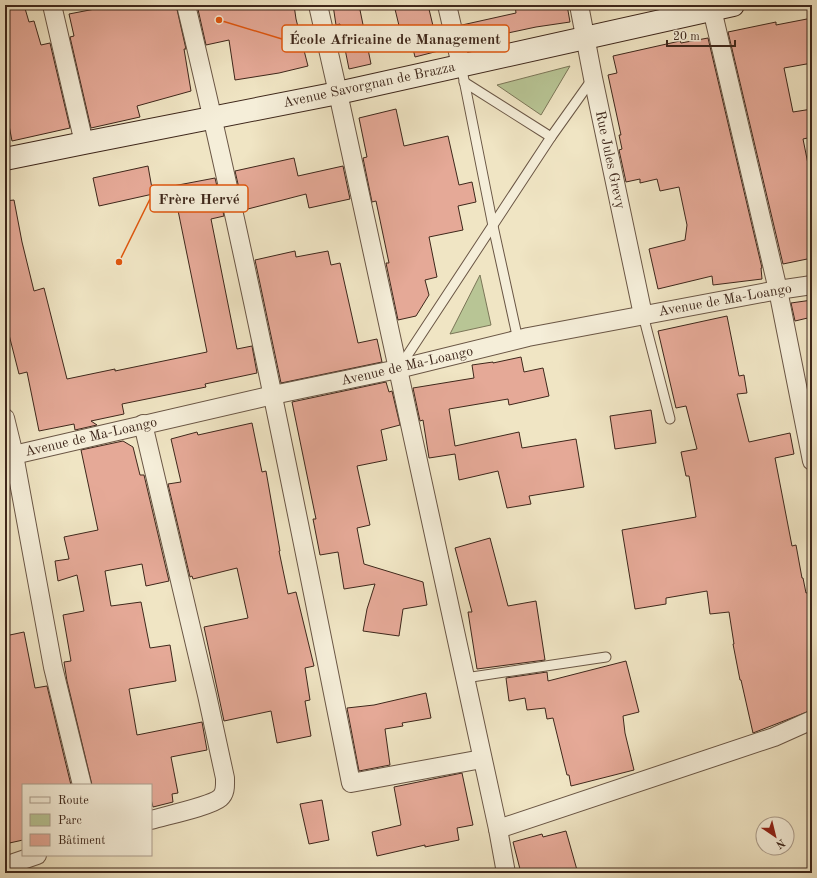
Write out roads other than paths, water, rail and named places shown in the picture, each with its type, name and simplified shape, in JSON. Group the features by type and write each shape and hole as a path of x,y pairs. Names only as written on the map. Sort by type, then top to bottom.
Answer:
{"main road":[{"name":"Avenue Savorgnan de Brazza","path":"5,160 338,93 462,73 585,38 719,6"}],"street":[{"path":"52,5 84,143"},
{"path":"186,5 213,117 352,783 482,759"},
{"path":"318,5 498,829 506,873"},
{"path":"447,5 462,73"},
{"name":"Rue Jules Grevy","path":"579,5 643,315"},
{"path":"719,6 812,461"},
{"name":"Avenue de Ma-Loango","path":"10,456 143,424 398,369 518,340 643,315 812,285"},
{"path":"5,418 10,456 53,667 82,784"},
{"path":"143,424 225,778 225,790 220,798 210,803 152,820"},
{"path":"498,829 774,737 812,720"},
{"path":"5,866 34,856"}],"lane":[{"path":"462,73 551,137"},
{"path":"462,73 518,340"},
{"path":"398,369 551,137 593,78"},
{"path":"643,315 670,419"},
{"path":"465,678 606,657"}],"place":[{"name":"École Africaine de Management","path":"219,20"},
{"name":"Frère Hervé","path":"119,262"}]}
